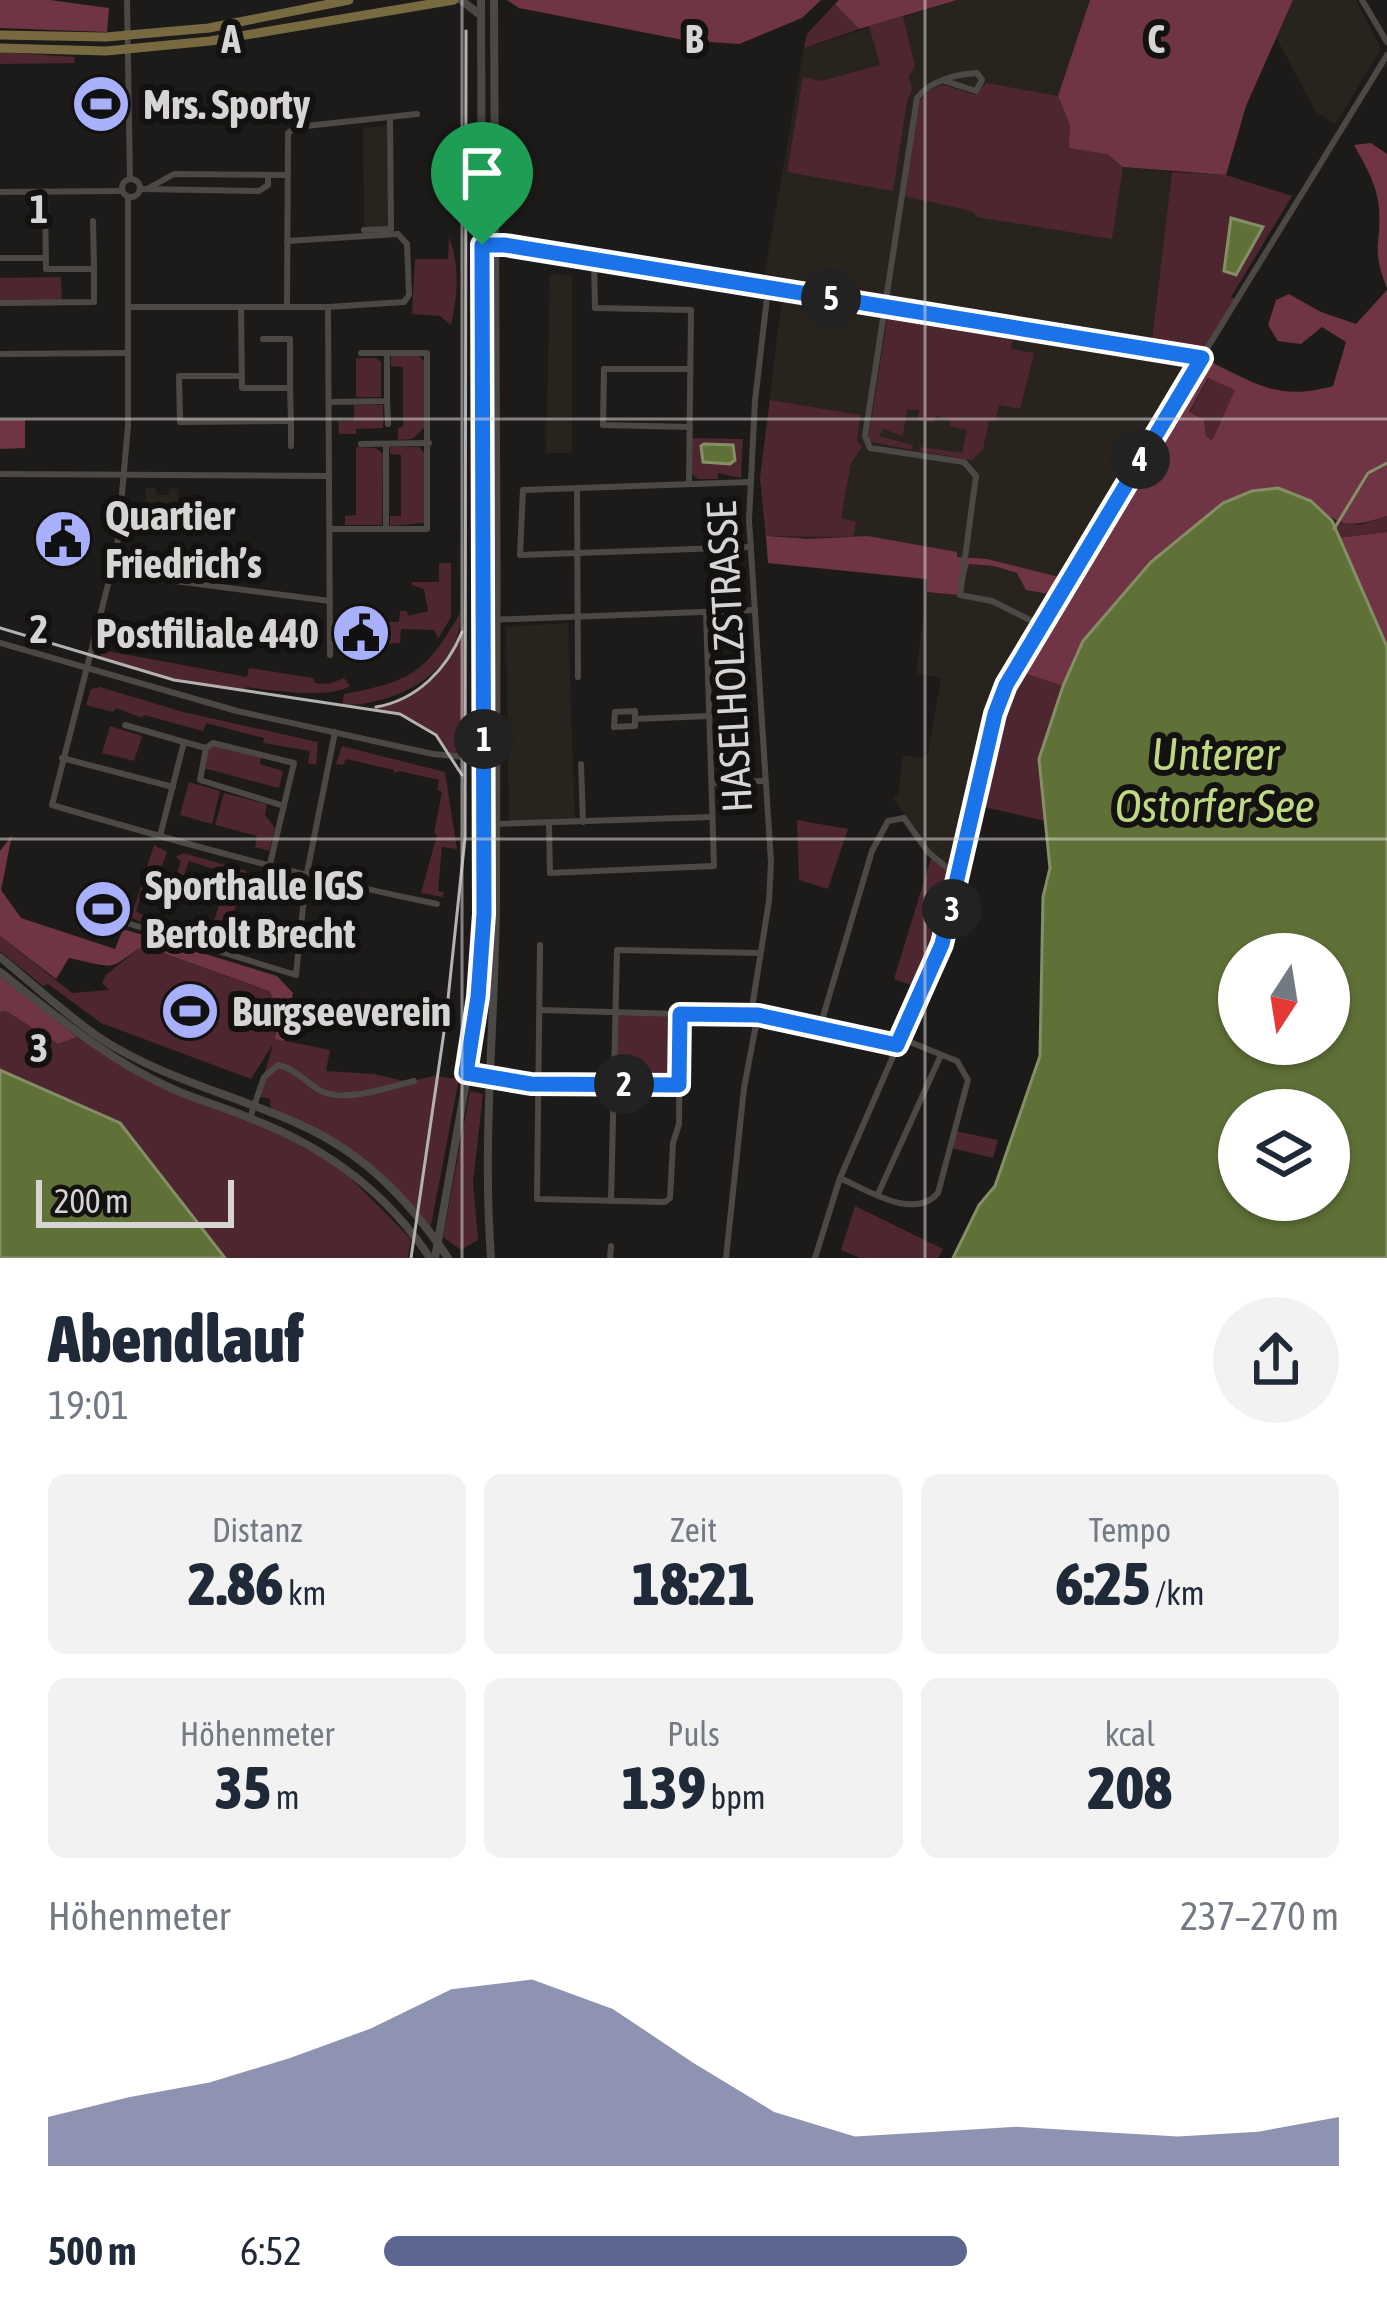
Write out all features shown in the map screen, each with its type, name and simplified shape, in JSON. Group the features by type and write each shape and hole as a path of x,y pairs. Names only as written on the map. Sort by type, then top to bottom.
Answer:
{"main road":[{"path":"0,34 128,36 209,28 349,0"},
{"path":"0,47 128,50 458,0"}],"street":[{"path":"127,0 130,178"},
{"path":"458,0 482,18"},
{"path":"433,1258 477,1014 484,914 481,0"},
{"path":"490,1258 486,1173 496,824 494,18 498,0"},
{"path":"1362,0 1387,42"},
{"path":"815,1258 840,1178 942,944 995,714 1040,625 1387,56"},
{"path":"945,81 971,92 980,88 982,80 972,73 945,81 924,89 917,98 865,436 870,448 964,462 971,468 976,476 961,595 992,601 1040,625"},
{"path":"286,307 288,133 298,127 416,114"},
{"path":"364,230 391,229 390,117"},
{"path":"0,192 136,196 174,173 287,175"},
{"path":"130,178 144,189 259,191 268,184 268,175"},
{"path":"130,178 123,183 128,307 125,475 113,573 52,805 268,868 437,904"},
{"path":"45,192 46,269 94,269"},
{"path":"0,303 94,302 93,221"},
{"path":"128,307 328,307 404,302 409,295 407,244 398,234 287,241"},
{"path":"482,245 1202,358"},
{"path":"0,258 46,257"},
{"path":"595,260 595,308 691,310 689,483"},
{"name":"HASELHOLZSTRASSE","path":"726,1258 771,862 750,482 768,288"},
{"path":"328,307 330,655"},
{"path":"241,308 242,388 290,388"},
{"path":"263,339 290,339 291,446"},
{"path":"0,354 128,353"},
{"path":"330,529 428,529 428,353 361,353"},
{"path":"387,353 388,424"},
{"path":"690,369 604,369 603,425 690,427"},
{"path":"242,376 179,376 180,422 290,421"},
{"path":"328,402 387,401"},
{"path":"361,444 429,443"},
{"path":"386,444 386,529"},
{"path":"0,474 328,476"},
{"path":"750,482 520,493 520,555 751,547"},
{"path":"578,488 578,676"},
{"path":"113,573 330,601"},
{"path":"485,620 755,610"},
{"path":"549,823 550,873 714,866 706,612"},
{"path":"0,643 237,711 434,754 496,760"},
{"path":"635,719 709,716"},
{"path":"125,725 206,748"},
{"path":"127,923 296,975 307,878 335,732"},
{"path":"160,836 184,742"},
{"path":"268,868 284,806 294,763 213,743 206,748 200,780 284,806"},
{"path":"62,758 172,787"},
{"path":"581,764 583,822"},
{"path":"712,783 766,781"},
{"path":"496,824 712,817"},
{"path":"820,1027 872,851 888,821 904,818 928,852 960,879"},
{"path":"540,945 537,1199 665,1202 670,1198 680,1014"},
{"path":"611,1201 617,950 760,952"},
{"path":"0,957 101,1038 176,1076 305,1127 376,1172 412,1209 448,1258"},
{"path":"0,972 96,1048 174,1090 299,1139 357,1178 433,1258"},
{"path":"540,1010 754,1014 899,1042 962,1065 968,1079 938,1193 931,1201 913,1206 840,1178"},
{"path":"878,1194 941,1054"},
{"path":"250,1118 264,1077 278,1065 291,1068 321,1092 338,1094 414,1081"},
{"path":"466,1073 536,1084 679,1085"},
{"path":"610,1246 610,1258"}],"shaded area":[{"path":"0,0 50,0 109,8 107,32 0,28"},
{"path":"507,0 821,0 802,18 739,44 683,40 519,8"},
{"path":"839,0 957,0 859,29 835,4"},
{"path":"957,0 1090,0 1058,96 1123,167 1172,172 1151,348 1099,340 1098,346 1185,359 1190,367 1035,622 1002,685 991,711 956,875 928,852 893,797 898,797 903,755 928,754 941,678 916,673 928,580 768,563 760,478 783,288 763,284 804,48"},
{"path":"1090,0 1293,0 1246,106 1226,175 1123,167 1107,154 1069,148 1070,125 1058,96"},
{"path":"1293,0 1356,0 1381,49 1335,124 1316,112 1276,37"},
{"path":"835,4 859,29 804,48 807,34"},
{"path":"903,16 915,66 909,76 912,90 893,191 787,172 803,77 821,81 880,65 869,26"},
{"path":"0,52 74,57 75,63 0,64"},
{"path":"986,83 1058,96 1070,125 1123,167 1112,239 977,217 972,211 903,196 918,104 929,90 943,85 975,95"},
{"path":"390,125 391,229 364,230 363,128"},
{"path":"1371,143 1387,154 1387,288 1378,256 1376,193 1354,145"},
{"path":"1172,172 1226,175 1292,196 1231,297 1237,299 1202,358 1151,348"},
{"path":"449,237 457,280 451,325 440,316 412,314 415,259 448,259"},
{"path":"550,274 572,275 572,453 546,453"},
{"path":"61,277 62,302 0,303 0,278"},
{"path":"1387,290 1387,516 1346,523 1311,501 1084,641 1063,686 1021,672 1209,361 1283,391 1333,386 1346,342 1322,327 1301,344 1278,341 1268,325 1276,300 1289,294 1356,324","holes":["1208,378 1235,390 1212,441 1206,436 1204,420 1189,412"]},
{"path":"888,313 1014,332 1011,349 1034,353 1020,409 999,405 995,421 989,421 983,449 972,460 919,451 920,447 962,453 967,430 936,416 934,423 918,420 919,410 907,409 903,436 883,429 879,436 913,445 912,450 868,441"},
{"path":"391,356 419,356 424,361 425,427 412,439 398,440 398,428 403,427 403,367 391,366"},
{"path":"356,358 381,362 381,397 356,397"},
{"path":"1209,378 1236,390 1212,442 1204,420 1189,413"},
{"path":"770,400 860,415 857,441 862,447 851,463 841,518 856,522 853,537 766,536 760,478"},
{"path":"354,404 383,405 383,428 339,434 338,421 354,421"},
{"path":"0,420 25,420 25,448 0,449"},
{"path":"692,438 743,439 741,478 718,473 718,479 698,479 692,474"},
{"path":"356,447 376,448 383,454 382,525 345,525 345,516 356,515"},
{"path":"390,447 419,447 424,453 424,523 390,526 390,516 401,516 401,455 390,454"},
{"path":"146,488 156,488 157,495 178,489 178,533 158,526 157,533 145,533"},
{"path":"1387,516 1387,532 1337,538 1332,521 1359,525"},
{"path":"1387,532 1387,647 1337,538"},
{"path":"766,536 868,536 1059,577 1050,594 1026,590 1017,573 969,564 960,595 927,592 927,579 768,563"},
{"path":"439,563 451,563 451,617 438,639 434,630 401,629 400,643 379,644 376,622 399,622 400,611 407,611 408,616 428,611 424,589 412,582 439,582"},
{"path":"460,613 450,653 421,682 382,699 342,705 344,694 385,685 414,671 437,649"},
{"path":"465,618 465,757 453,756 417,723 370,708 403,698 432,678 453,651"},
{"path":"568,623 575,823 509,824 506,627"},
{"path":"102,650 247,677 249,668 313,678 315,683 344,678 350,686 315,693 247,687 242,692 174,680 100,658"},
{"path":"1021,672 1063,686 1039,759 1045,821 980,806 1000,717"},
{"path":"100,687 183,712 318,742 316,765 308,763 310,751 263,743 264,738 206,723 203,731 86,705 91,689"},
{"path":"110,726 142,736 134,761 102,753"},
{"path":"214,746 261,758 260,764 283,771 279,788 203,768"},
{"path":"342,746 445,772 457,849 442,847 438,891 444,892 443,897 421,893 437,835 439,780 346,759 343,765 336,764"},
{"path":"189,782 220,791 212,824 180,815"},
{"path":"224,793 267,804 265,815 275,828 269,851 255,847 257,836 215,825"},
{"path":"797,820 848,829 828,889 799,880"},
{"path":"12,835 1,890 21,918 115,949 123,929 277,976 293,993 284,1041 275,1039 281,1011 269,991 143,946 112,965 69,958 56,979 0,936 0,851"},
{"path":"154,845 167,852 161,869 149,870 136,911 149,919 145,923 131,918"},
{"path":"183,853 247,871 224,943 212,939 212,927 229,874 189,861 183,877 171,878 181,861 176,857"},
{"path":"932,855 956,875 938,944 919,988 894,979"},
{"path":"0,936 72,993 109,990 102,983 106,975 142,946 269,991 281,1011 276,1039 330,1050 326,1071 408,1082 434,1076 459,1079 430,1230 357,1162 271,1112 270,1099 258,1096 273,1044 251,1079 101,1023 0,951"},
{"path":"0,977 77,1037 58,1044 6,1011 0,1012"},
{"path":"6,1011 58,1044 77,1037 174,1090 250,1118 330,1157 411,1239 408,1258 225,1258 120,1123 0,1070 0,1012"},
{"path":"615,1013 680,1014 679,1085 614,1084"},
{"path":"470,1091 483,1094 473,1182 478,1240 461,1250 443,1237"},
{"path":"956,1131 998,1140 993,1158 952,1148"},
{"path":"855,1206 943,1249 938,1258 860,1258 841,1250"}],"water":[{"path":"1231,218 1263,227 1236,275 1224,271"},
{"path":"704,444 733,445 735,460 730,464 703,462"},
{"name":"Unterer Ostorfer See","path":"1278,488 1311,501 1332,521 1387,647 1387,1258 953,1258 979,1205 995,1186 1040,1056 1043,897 1050,868 1039,759 1063,686 1083,641 1151,562 1223,503 1252,491"},
{"path":"0,1070 120,1123 225,1258 0,1258"}],"waterway":[{"path":"1334,529 1368,473 1387,463"}],"tram line":[{"path":"411,1258 446,1018 465,838 466,31"},
{"path":"0,628 174,680 400,714 436,735 462,775"},
{"path":"376,707 405,698 429,681 462,632"}],"place":[{"name":"Mrs. Sporty","path":"101,104"},
{"name":"Quartier Friedrich’s","path":"63,539"},
{"name":"Postfiliale 440","path":"361,633"},
{"name":"Sporthalle IGS Bertolt Brecht","path":"103,909"},
{"name":"Burgseeverein","path":"190,1011"}],"route":[{"path":"482,245 1202,358 1006,685 983,760 942,944 897,1045 758,1015 680,1014 679,1085 531,1084 466,1073 475,1031 484,914 482,245"}]}
